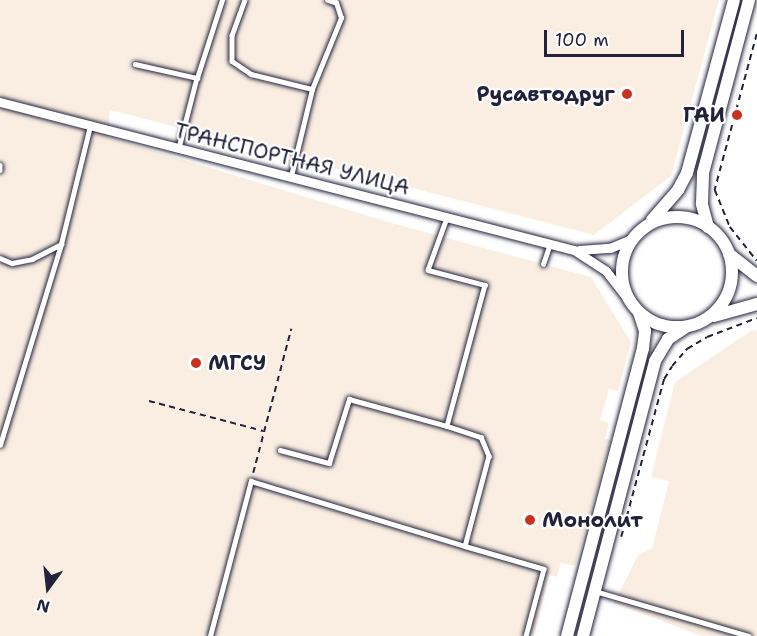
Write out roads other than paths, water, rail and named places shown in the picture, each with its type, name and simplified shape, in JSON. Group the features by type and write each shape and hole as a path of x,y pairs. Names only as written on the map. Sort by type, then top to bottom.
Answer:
{"main road":[{"path":"688,326 662,324 639,312 627,298 623,273 634,238 672,199 687,173 734,0"},
{"path":"708,227 702,204 703,173 749,0"},
{"path":"649,223 680,217 708,227 722,240 729,254 757,276"},
{"path":"710,317 723,302 729,285 729,254"},
{"path":"583,636 655,361 668,339 688,326 710,317 757,304"},
{"path":"567,636 643,348 645,331 639,312"}],"street":[{"name":"ТРАНСПОРТНАЯ УЛИЦА","path":"0,102 574,250 610,248 634,238"},
{"name":"ТРАНСПОРТНАЯ УЛИЦА","path":"574,250 606,270 627,298"}],"lane":[{"path":"179,148 197,78 222,0"},
{"path":"245,0 232,35 232,61 251,74 312,89"},
{"path":"291,176 312,89 341,18 336,3 327,0"},
{"path":"135,64 197,78"},
{"path":"0,445 61,244 90,126"},
{"path":"0,165 0,170"},
{"path":"447,218 428,270 485,285 447,426"},
{"path":"0,258 12,263 32,259 61,244"},
{"path":"543,264 550,244"},
{"path":"280,450 330,463 348,399 481,437 489,456 465,546"},
{"path":"210,636 251,481 544,569 526,636"},
{"path":"595,591 749,636"}],"place":[{"name":"Русавтодруг","path":"627,94"},
{"name":"ГАИ","path":"737,115"},
{"name":"МГСУ","path":"196,363"},
{"name":"Монолит","path":"530,520"}]}
